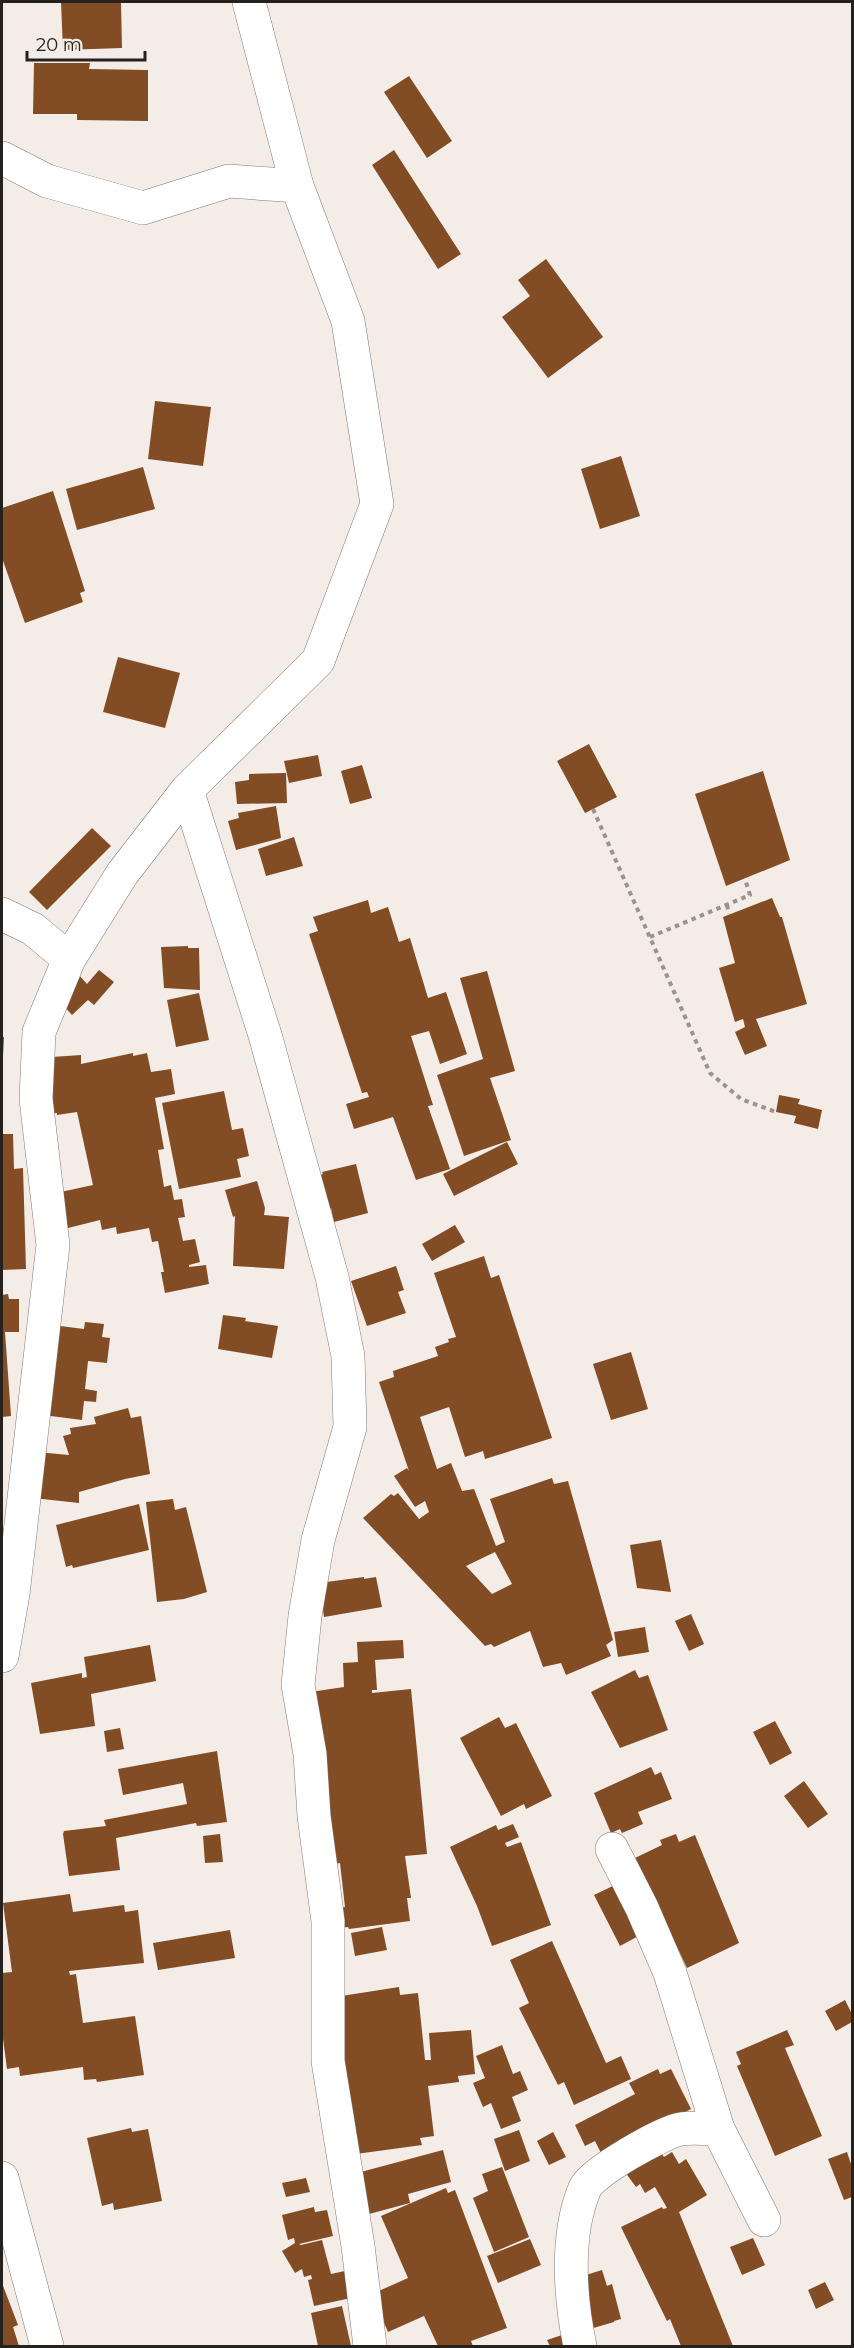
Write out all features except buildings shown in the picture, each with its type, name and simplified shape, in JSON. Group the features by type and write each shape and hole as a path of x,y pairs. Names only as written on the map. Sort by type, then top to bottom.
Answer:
{"street":[{"path":"2,1656 13,1594 53,1245 36,1099 39,1032 69,959 122,874 187,790 318,661 377,504 348,321 297,186 249,2"},
{"path":"2,158 47,182 143,208 228,181 297,186"},
{"path":"187,790 268,1046 332,1277 348,1356 350,1427 318,1540 305,1616 298,1685 310,1754 314,1816 328,1921 328,2061 358,2246 370,2346"},
{"path":"2,914 33,929 69,959"},
{"path":"612,1849 642,1908 670,1973 718,2129 764,2220"},
{"path":"580,2346 576,2326 571,2242 586,2186 621,2157 680,2129 718,2129"},
{"path":"2,2178 47,2346"}],"path":[{"path":"593,809 710,1073 741,1099 776,1112"},
{"path":"650,937 750,895 745,879"},
{"path":"727,905 729,914"}]}
